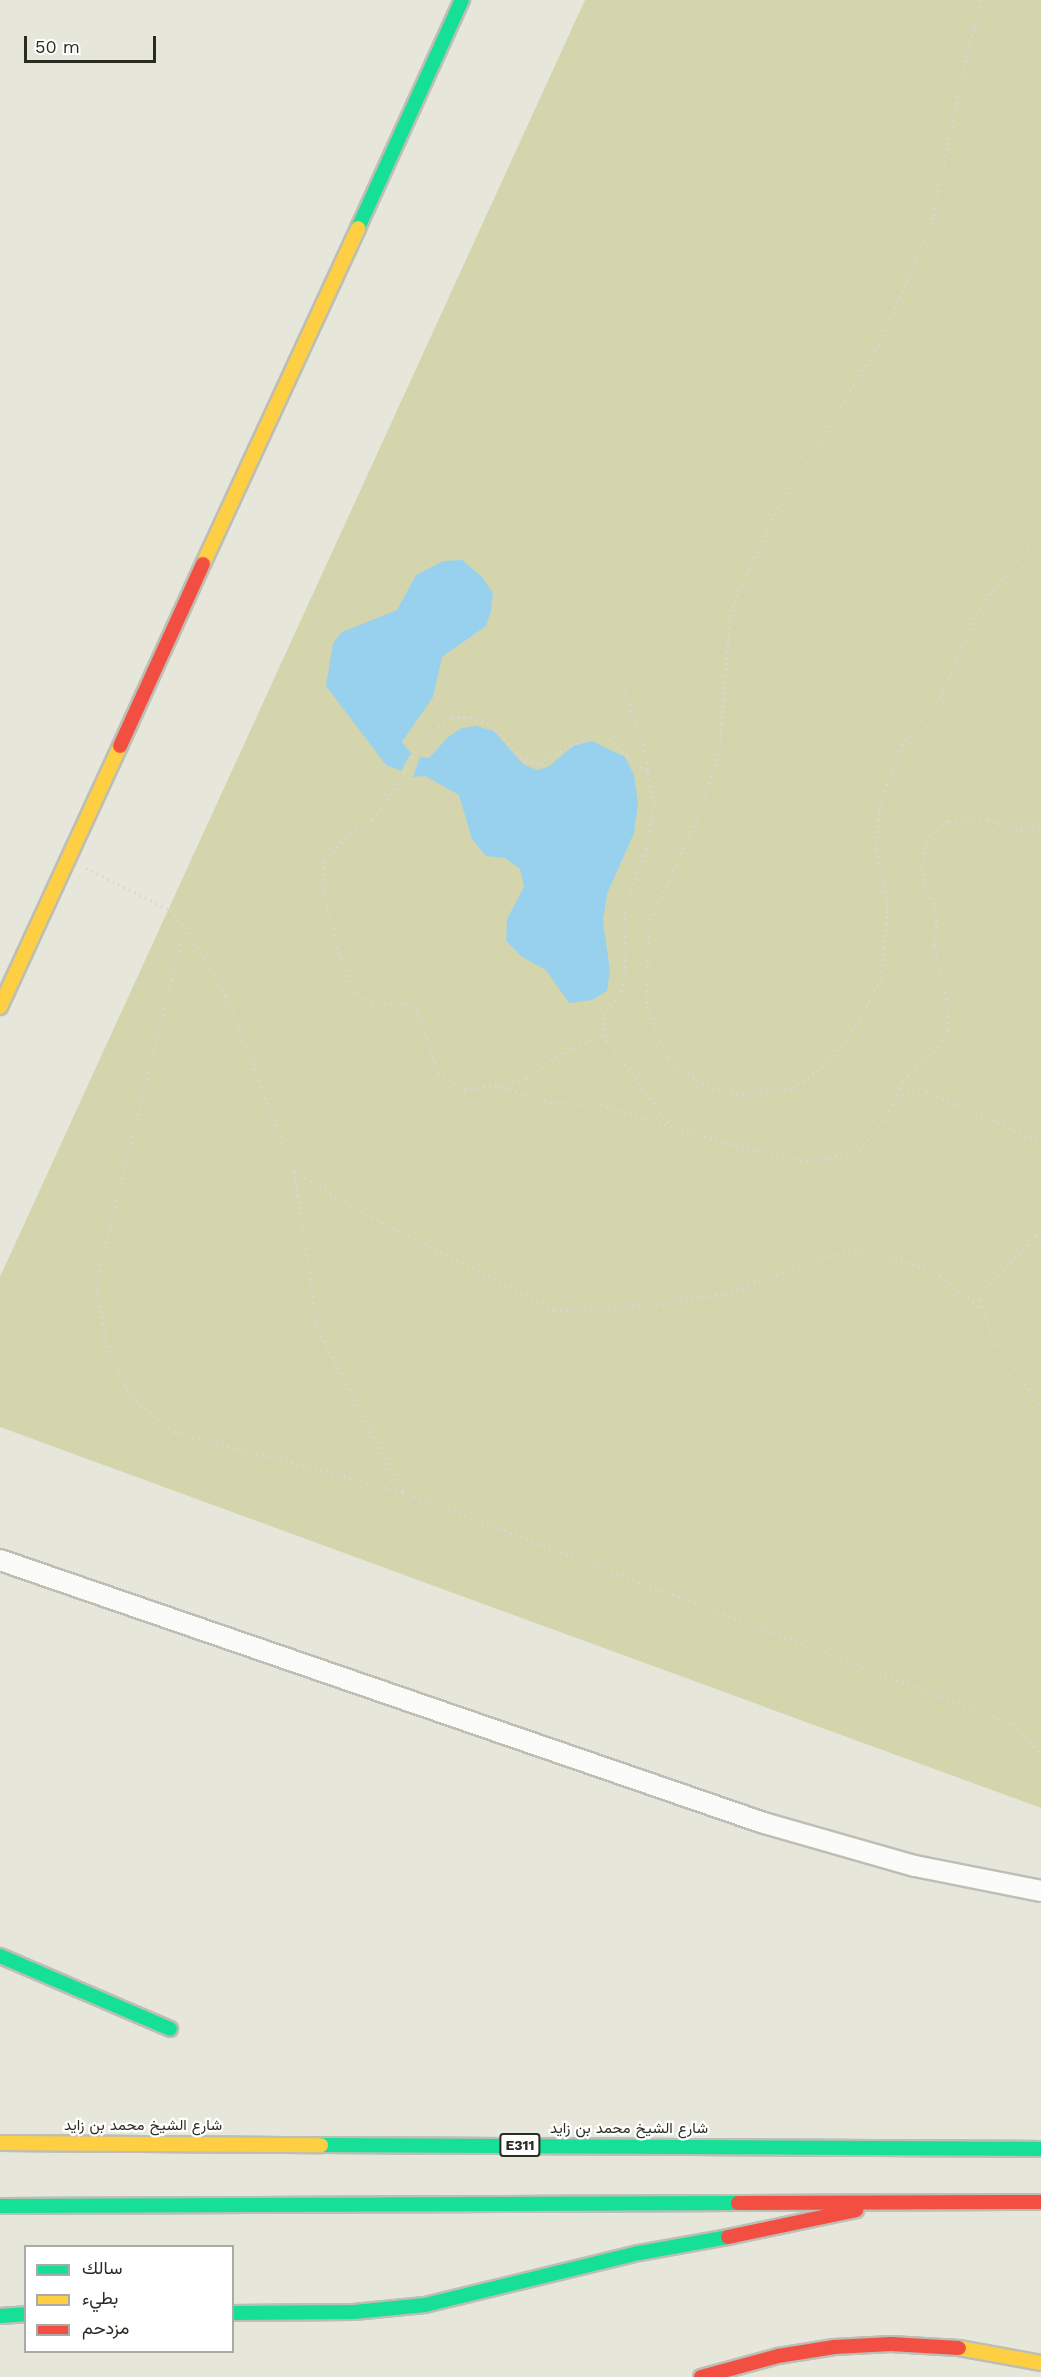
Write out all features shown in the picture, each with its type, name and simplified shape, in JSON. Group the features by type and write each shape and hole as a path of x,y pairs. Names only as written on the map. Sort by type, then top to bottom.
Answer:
{"main road":[{"path":"0,1007 66,858 462,0"},
{"path":"0,1956 170,2029"},
{"path":"0,2129 72,2142"},
{"name":"شارع الشيخ محمد بن زايد","path":"0,2143 1041,2149"},
{"path":"0,2206 1041,2202"},
{"path":"234,2313 354,2312 434,2304 630,2255 792,2226 881,2203"},
{"path":"0,2316 24,2314"},
{"path":"701,2377 778,2356 868,2345 948,2346 1041,2362"}],"street":[{"path":"0,1560 764,1823 915,1866 1041,1891"}],"path":[{"path":"982,0 965,59 933,216 910,274 879,344 775,513 731,609 719,753 696,820 649,924 647,1006 668,1059 707,1086 742,1095 793,1088 831,1061 861,1018 881,978 888,904 876,850 880,802 902,745 941,696 976,615 1041,530"},
{"path":"623,687 645,744 654,806 646,849 624,912 625,978 619,995 603,1017 603,1035 670,1126"},
{"path":"603,1035 562,1053 526,1079 465,1090 439,1074 418,1010 404,1003 373,1005 356,993 336,946 322,886 325,861 346,836 373,819 396,789 424,737 451,717 470,717 492,725 520,756 538,763 591,735 609,739 626,750 648,773"},
{"path":"496,1085 553,1103 600,1106 730,1144 812,1162 860,1150 900,1095 903,1081 939,1047 949,1029 947,999 934,945 937,915 925,886 922,866 928,836 949,821 987,820 1020,830 1041,825"},
{"path":"66,858 170,910 185,927 226,996 294,1171 318,1330 403,1492"},
{"path":"185,927 96,1283 106,1342 130,1396 174,1432 403,1492 1013,1724 1041,1754"},
{"path":"900,1095 926,1091 1041,1142"},
{"path":"294,1171 360,1211 554,1310 656,1304 725,1293 831,1255 855,1253 895,1258 935,1272 980,1308 994,1339 1041,1408"},
{"path":"980,1308 983,1292 1041,1231"}],"green space":[{"path":"585,0 1041,0 1041,1808 0,1427 0,1277"}],"water":[{"path":"462,560 482,577 493,593 491,611 486,626 442,657 433,697 402,742 411,753 401,771 386,765 326,686 333,643 342,632 397,610 416,575 443,561"},
{"path":"476,726 494,731 523,764 537,770 548,767 573,746 592,741 625,757 634,775 638,803 634,833 607,894 603,921 610,970 607,991 592,1000 569,1003 546,970 522,957 506,941 507,919 524,887 520,869 505,858 486,856 472,839 459,795 425,776 413,777 420,757 429,758 448,737 462,728"}],"traffic: fast":[{"path":"358,228 462,0"},
{"path":"0,1956 170,2029"},
{"path":"321,2145 1041,2149"},
{"path":"0,2206 738,2203"},
{"path":"234,2313 354,2312 425,2305 639,2253 728,2237"},
{"path":"0,2316 24,2314"}],"traffic: slow":[{"path":"203,564 358,228"},
{"path":"0,1007 120,746"},
{"path":"0,2143 321,2145"},
{"path":"959,2348 1041,2363"}],"traffic: jam":[{"path":"120,746 203,564"},
{"path":"738,2203 1041,2202"},
{"path":"728,2237 856,2210"},
{"path":"701,2377 778,2356 834,2347 891,2344 959,2348"}]}
